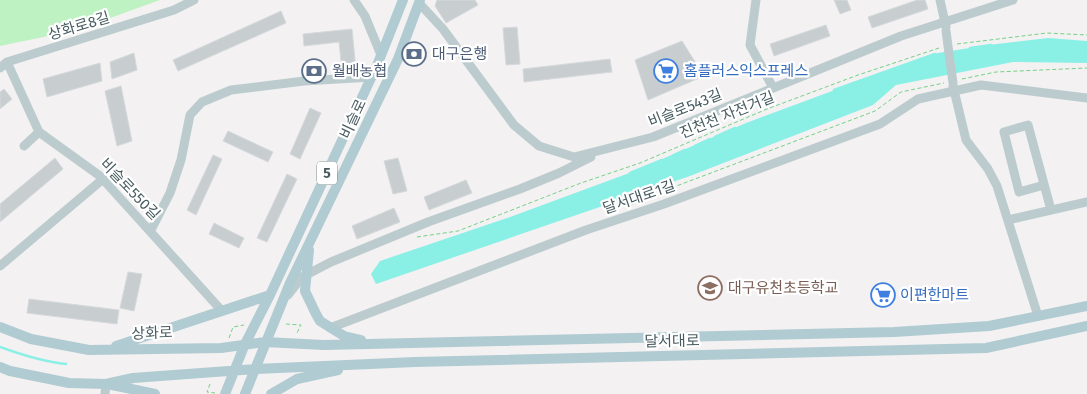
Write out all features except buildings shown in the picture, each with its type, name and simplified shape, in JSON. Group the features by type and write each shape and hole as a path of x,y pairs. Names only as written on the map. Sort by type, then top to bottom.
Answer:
{"main road":[{"name":"비슬로","path":"225,394 245,344 270,295 372,77 403,0"},
{"name":"비슬로","path":"245,394 290,283 398,59 420,1"},
{"path":"309,244 305,291 320,321 344,336 374,344"},
{"path":"104,350 270,295"},
{"name":"달서대로","path":"308,344 894,332 989,326 1087,306"},
{"name":"달서대로","path":"256,369 364,364 986,348 1087,326"},
{"name":"상화로","path":"0,327 31,339 70,347 104,350 221,348 265,342 308,344"},
{"path":"271,394 298,379 364,364"},
{"path":"0,367 10,371 69,383 155,394"},
{"path":"105,389 133,378 256,369"}],"street":[{"name":"상화로8길","path":"2,65 174,10 194,0"},
{"path":"354,0 365,16 381,55"},
{"path":"756,0 750,45 771,84"},
{"path":"940,0 946,27 953,84 966,140 988,169 997,186 1038,316"},
{"name":"비슬로543길","path":"420,1 514,125 539,146 574,157 653,136 901,36 946,27 1013,0"},
{"path":"2,65 39,132 24,146"},
{"name":"비슬로","path":"151,230 170,193 181,160 190,115 202,102 231,90 304,81 372,77"},
{"name":"달서대로1길","path":"330,328 586,230 664,204 880,124 918,99 953,84 981,85 1087,98"},
{"path":"1044,185 1019,192 1004,132 1028,125 1051,210"},
{"name":"비슬로550길","path":"39,132 92,169 103,179 151,230 222,311"},
{"path":"284,299 302,277 353,252 559,173 613,147"},
{"path":"0,266 103,179"},
{"path":"1008,220 1087,202"}],"path":[{"path":"954,45 1047,33 1087,35"},
{"name":"진천천 자전거길","path":"413,237 458,231 581,183 640,163 767,109 858,75 946,46"},
{"path":"626,208 642,199 875,110 901,92 953,84 996,72 1087,68"},
{"path":"228,339 233,326 250,324"},
{"path":"286,324 301,325 295,338"},
{"path":"204,394 207,392 210,384"},
{"path":"207,392 219,394"}],"green space":[{"path":"0,0 160,0 77,30 0,46"}],"water":[{"path":"1048,38 1087,41 1087,63 1013,62 896,85 873,105 690,176 376,284 371,274 380,261 507,218 632,172 746,123 932,54"}],"waterway":[{"path":"970,48 991,45"},
{"path":"834,90 935,54"},
{"path":"715,137 735,128"},
{"path":"695,146 710,139"},
{"path":"672,156 685,150"},
{"path":"630,173 662,160"},
{"path":"0,347 33,358 66,364"}],"place":[{"name":"대구은행","path":"414,54"},
{"name":"월배농협","path":"314,71"},
{"name":"홈플러스익스프레스","path":"666,71"},
{"name":"대구유천초등학교","path":"710,288"},
{"name":"이편한마트","path":"883,295"}]}
